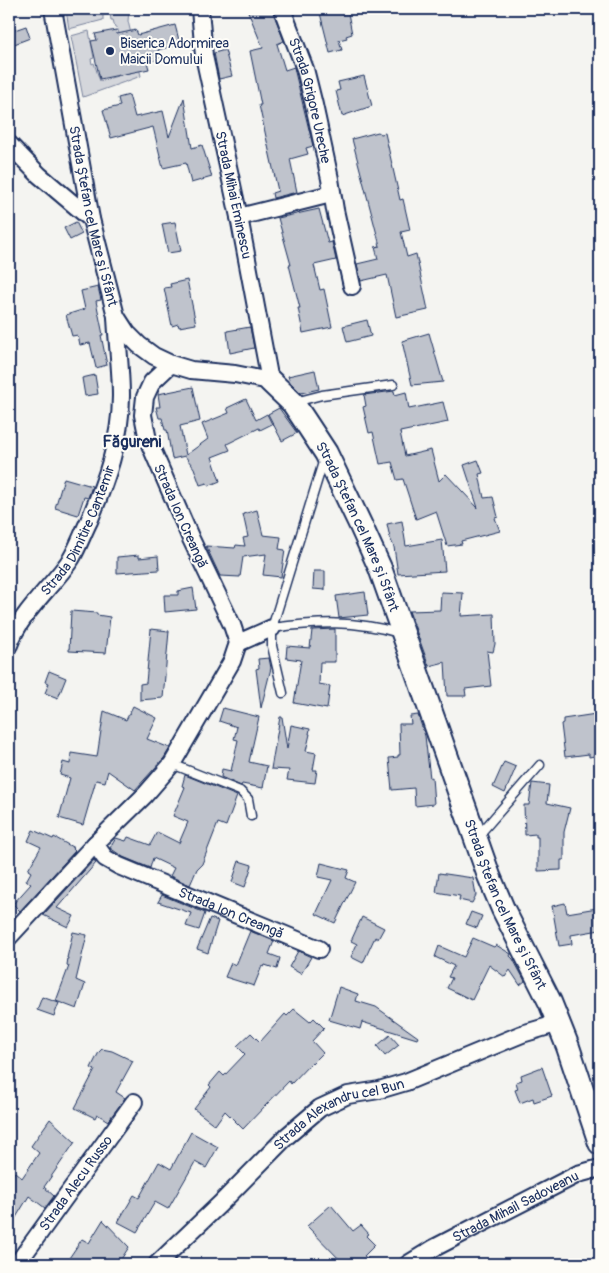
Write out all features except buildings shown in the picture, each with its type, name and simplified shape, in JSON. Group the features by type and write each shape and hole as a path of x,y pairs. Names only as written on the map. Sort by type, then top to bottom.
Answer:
{"street":[{"name":"Strada Ștefan cel Mare și Sfânt","path":"53,9 91,219 116,316 127,333 139,345 154,356 171,364 191,370 242,375 270,381 293,403 326,454 380,568 402,634 503,909 538,976 558,1023 600,1143"},
{"name":"Strada Mihai Eminescu","path":"200,9 204,56 240,217 270,381"},
{"name":"Strada Grigore Ureche","path":"282,9 305,69 352,286"},
{"path":"9,144 39,175 91,219"},
{"path":"240,217 331,194"},
{"name":"Strada Dimitire Cantemir","path":"9,645 14,625 55,582 72,556 102,491 112,459 118,429 121,396 116,316"},
{"name":"Strada Ion Creangă","path":"171,364 152,382 145,398 143,415 148,440 190,539 232,625 238,642"},
{"path":"9,937 95,844 145,795 172,764 232,661 238,642 272,628"},
{"name":"Strada Ion Creangă","path":"95,844 105,858 119,866 319,949"},
{"name":"Strada Alexandru cel Bun","path":"157,1264 287,1136 320,1108 348,1096 406,1082 522,1034 558,1023"},
{"name":"Strada Alecu Russo","path":"17,1264 134,1102"},
{"name":"Strada Mihail Sadoveanu","path":"408,1264 434,1248 578,1174 600,1168"}],"lane":[{"path":"293,403 322,395 393,385"},
{"path":"283,693 272,646 272,628 326,454"},
{"path":"272,628 340,623 376,626 402,634"},
{"path":"172,764 240,791 248,799 251,816"},
{"path":"476,838 540,765"}],"shaded area":[{"path":"98,9 99,11 110,9 112,15 129,10 128,21 141,76 83,97 71,36 89,31 94,58 91,59 92,64 94,63 100,81 131,72 117,27 115,27 113,20 111,20 110,13 103,15 103,20 69,29 66,10"}],"place":[{"name":"Biserica Adormirea Maicii Domului","path":"110,51"}],"district":[{"name":"Făgureni","path":"132,441"}]}
